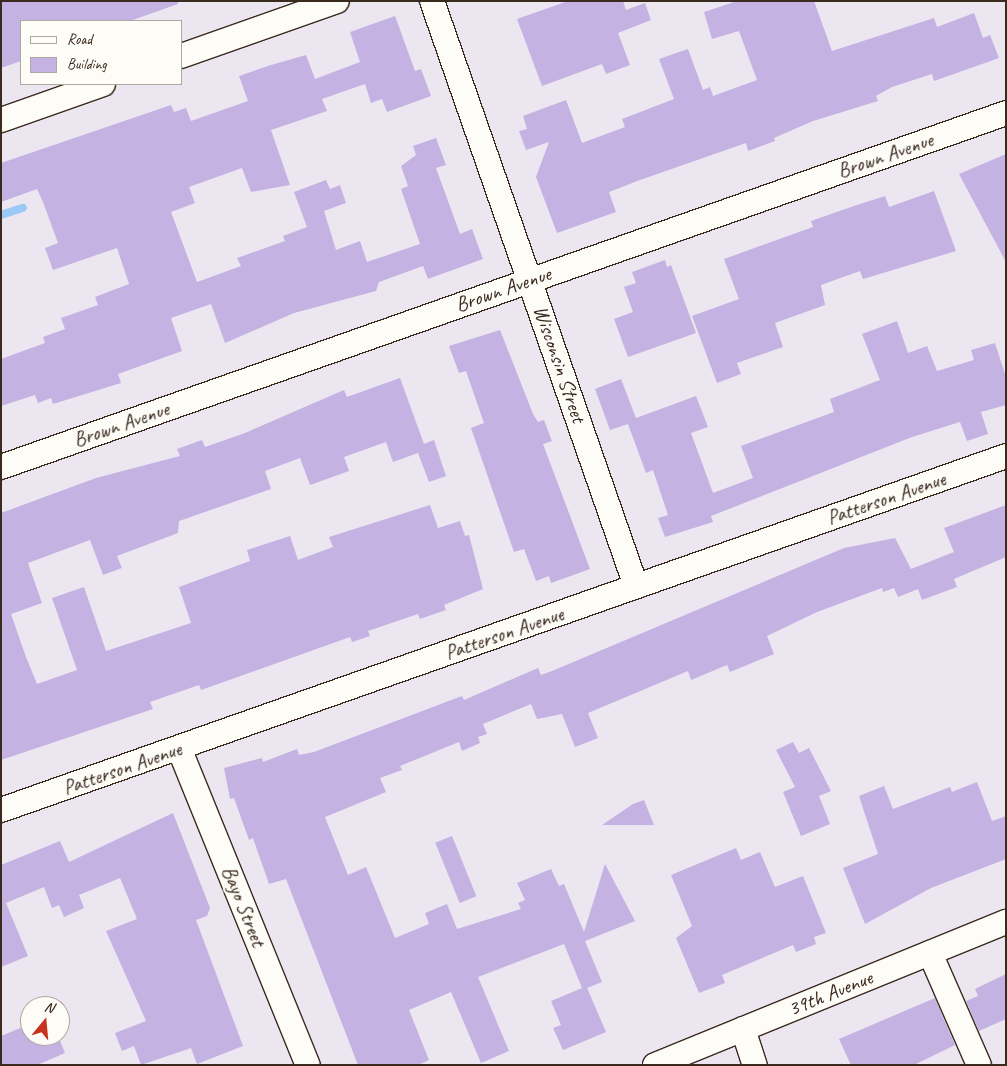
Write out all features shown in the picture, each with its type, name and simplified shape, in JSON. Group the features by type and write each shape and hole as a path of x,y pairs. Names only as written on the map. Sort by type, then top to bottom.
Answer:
{"street":[{"path":"182,56 337,1"},
{"name":"Wisconsin Street","path":"432,1 636,586"},
{"path":"1,120 100,85"},
{"name":"Brown Avenue","path":"1,466 1006,113"},
{"name":"Patterson Avenue","path":"1,810 1006,456"},
{"name":"Bayo Street","path":"179,748 308,1065"},
{"name":"39th Avenue","path":"655,1065 1006,922"},
{"path":"930,953 979,1065"},
{"path":"743,1029 755,1065"}],"building":[{"path":"1,1 178,1 178,4 133,20 20,20 20,61 1,68"},
{"path":"568,1 623,1 626,10 645,3 651,20 618,33 630,65 606,74 602,64 542,86 517,19"},
{"path":"737,1 814,1 832,51 934,18 937,27 974,13 983,38 990,35 999,58 934,81 932,74 892,87 876,96 878,101 813,121 774,138 775,141 748,151 746,143 609,192 616,212 557,233 536,177 549,142 526,150 519,131 527,129 523,116 566,100 582,143 625,127 622,119 674,99 659,59 688,49 703,90 710,87 713,96 757,80 739,31 712,39 704,12"},
{"path":"395,16 415,71 421,69 431,96 387,112 382,99 371,103 365,84 322,99 327,111 271,130 290,185 251,192 242,168 189,187 195,203 171,212 197,282 241,266 237,258 285,241 283,236 307,227 294,192 326,180 330,189 340,185 346,203 324,211 336,250 360,241 367,262 420,244 401,189 408,186 401,166 416,155 413,146 436,138 446,165 436,168 460,234 472,229 483,259 428,279 423,266 379,282 376,291 294,313 225,343 211,304 171,318 182,351 118,374 121,383 53,404 51,398 38,403 35,395 1,406 1,359 45,343 43,337 65,329 61,318 98,305 95,297 129,284 117,248 53,270 45,248 58,243 37,189 1,202 1,163 171,105 174,112 186,108 191,121 248,101 239,76 306,55 315,79 360,62 350,32"},
{"path":"1006,154 1006,262 959,174"},
{"path":"934,191 956,251 863,279 860,271 821,285 825,305 775,323 783,347 737,363 741,374 717,383 692,316 739,299 724,259 813,227 811,221 854,206 885,196 889,207"},
{"path":"665,260 667,267 671,265 696,333 628,357 614,319 633,312 624,287 636,283 632,272"},
{"path":"897,321 908,353 927,346 937,371 974,360 971,350 995,343 1006,377 1006,405 981,412 988,434 967,441 960,422 912,437 711,516 713,522 665,537 658,518 668,515 653,470 646,473 628,424 610,430 595,389 621,379 636,418 696,396 708,427 691,433 713,493 753,478 741,446 834,412 830,399 880,380 862,334"},
{"path":"500,330 533,414 538,422 544,420 552,441 543,444 590,569 551,583 549,576 536,581 524,549 514,552 471,428 484,423 466,371 459,373 449,346"},
{"path":"400,378 424,444 434,440 446,476 429,482 418,453 393,462 386,442 344,457 349,471 310,485 300,458 265,471 271,489 179,521 178,533 117,556 122,568 103,575 90,540 28,563 42,603 11,614 26,657 37,684 77,670 52,598 84,587 106,651 191,623 179,587 250,561 247,550 290,536 298,560 333,547 329,537 430,505 438,528 460,521 465,536 469,535 483,589 444,605 446,610 420,619 418,614 368,631 370,636 352,642 350,637 201,690 199,685 150,702 153,709 1,760 1,513 96,478 180,456 177,449 202,440 205,447 245,433 344,390 347,397"},
{"path":"1006,505 1006,557 954,579 957,587 922,600 918,589 898,597 894,588 883,592 882,588 817,612 767,636 774,654 730,672 727,665 691,680 688,671 588,713 598,738 575,747 562,714 537,719 531,704 483,724 487,734 478,737 480,743 462,751 459,742 400,766 402,770 380,778 386,792 325,817 348,875 366,867 395,938 429,924 425,913 447,904 457,929 521,909 518,903 525,900 517,883 551,869 559,886 564,884 584,932 605,864 635,921 585,941 602,982 587,988 606,1032 563,1050 553,1028 561,1025 551,1001 582,988 564,944 478,977 509,1051 481,1063 451,992 409,1010 429,1060 418,1065 358,1065 286,879 269,884 253,838 249,840 234,798 230,799 224,768 262,758 263,762 297,749 299,755 314,752 462,696 464,700 538,668 541,675 844,548 895,538 911,569 954,552 944,528"},
{"path":"793,742 799,753 809,748 831,791 819,796 830,824 801,836 783,792 795,787 776,750"},
{"path":"977,782 992,821 1006,816 1006,859 931,888 865,924 843,868 878,854 859,796 884,786 893,809 950,787 952,792"},
{"path":"644,800 654,825 602,825 633,804"},
{"path":"173,813 210,908 207,916 196,920 243,1046 197,1064 191,1048 141,1065 134,1046 122,1051 115,1033 146,1021 106,931 137,919 120,878 79,895 84,908 64,917 59,905 52,908 44,887 6,903 28,956 1,967 1,865 60,841 69,862"},
{"path":"452,836 476,896 460,903 435,843"},
{"path":"736,848 741,860 760,852 775,887 803,876 826,933 814,937 816,944 796,952 793,945 722,975 725,983 699,993 676,938 692,926 671,875"},
{"path":"1006,974 1006,1019 979,1031 966,1001 978,996 975,989"},
{"path":"935,998 955,1045 914,1065 851,1065 839,1039"},
{"path":"20,1028 20,1046 62,1046 65,1053 37,1065 1,1065 1,1036"}],"waterway":[{"path":"1,215 23,208"}]}
